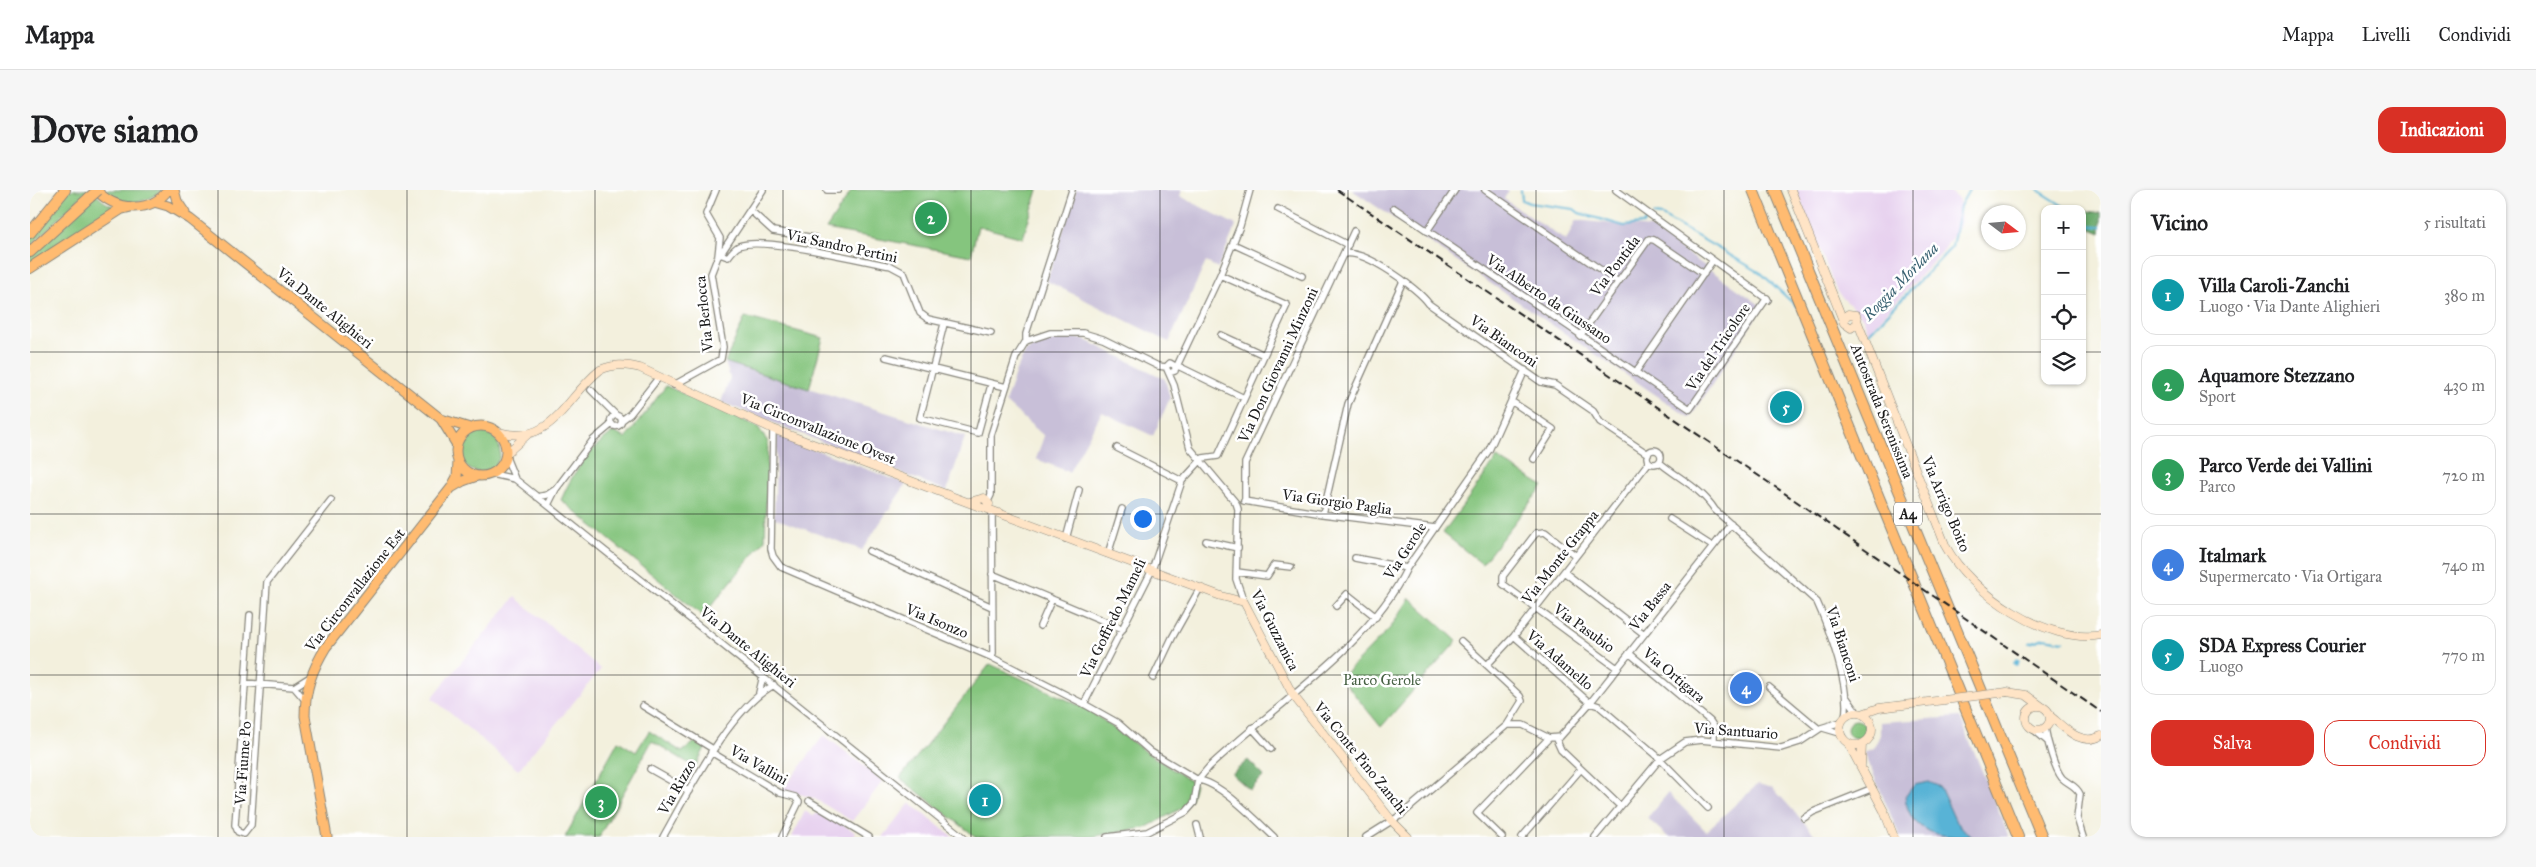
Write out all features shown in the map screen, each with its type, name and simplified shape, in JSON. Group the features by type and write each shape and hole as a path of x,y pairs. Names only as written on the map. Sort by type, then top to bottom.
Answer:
{"highway":[{"path":"30,233 65,190"},
{"name":"A4","path":"1752,190 2018,837"},
{"name":"Autostrada Serenissima","path":"1775,190 2042,837"},
{"path":"30,252 95,192"},
{"path":"30,268 121,209 129,207"}],"main road":[{"path":"95,192 116,204 129,207 142,206 154,202 168,190"},
{"name":"Via Dante Alighieri","path":"174,190 176,201 190,219"},
{"name":"Via Dante Alighieri","path":"154,202 168,206 190,219 441,420 457,445"},
{"name":"Via Dante Alighieri","path":"441,420 470,428"},
{"path":"457,445 459,438 470,428 485,426 498,432 503,438 506,455 503,464 492,474"},
{"name":"Via Circonvallazione Est","path":"327,837 307,731 305,700 310,677 326,647 451,488 457,477 457,445"},
{"path":"458,462 469,473 477,476"},
{"name":"Via Circonvallazione Est","path":"451,488 463,480 492,474"}],"street":[{"name":"Via Berlocca","path":"674,385 721,359 723,347 711,274 719,255 720,238 706,214 716,190"},
{"path":"719,255 763,190"},
{"path":"827,190 838,190"},
{"path":"991,658 993,653 992,574 987,505 991,495 990,442 1016,357 1026,341 1026,334 1072,190"},
{"path":"1236,503 1190,448 1174,385 1172,368 1181,357 1220,275 1233,244 1250,190"},
{"path":"1427,231 1455,190"},
{"path":"1485,190 1617,282"},
{"path":"1616,190 1713,260 1635,373"},
{"name":"Via Arrigo Boito","path":"1791,190 1830,286 1847,316 1845,325 1855,325"},
{"name":"Via Alberto da Giussano","path":"1394,208 1690,410"},
{"path":"1278,209 1348,245"},
{"path":"750,210 773,231 815,238"},
{"name":"Via Don Giovanni Minzoni","path":"1246,500 1246,463 1354,231"},
{"name":"Via Pontida","path":"1580,336 1648,239 1654,240 1704,274"},
{"name":"Via Sandro Pertini","path":"719,255 728,257 738,246 762,244 796,248 891,266 904,273 920,312 928,319 991,333"},
{"path":"1233,244 1302,276"},
{"name":"Via Bianconi","path":"1344,254 1349,253 1375,262 1422,294 1429,304 1541,382 1555,385 1593,411 1600,422 1648,454 1653,450 1657,452 1660,455 1659,462 1671,472 1679,475 1708,500 1715,510 1817,602 1825,619 1846,696 1843,719"},
{"name":"Via del Tricolore","path":"1690,410 1768,299 1713,260"},
{"name":"Via Goffredo Mameli","path":"1084,704 1152,570 1182,481 1203,458 1218,456 1287,305 1220,275"},
{"path":"1323,514 1348,404 1403,280"},
{"name":"Via Arrigo Boito","path":"1847,316 1856,316 1855,325 1871,354 1946,548 1961,571 1982,591 2048,631 2083,638 2101,635"},
{"path":"944,324 920,418 978,434 992,385"},
{"path":"1026,341 1050,333 1083,333 1095,336 1158,366 1172,368 1244,398"},
{"path":"1221,335 1264,355"},
{"path":"886,358 1006,387"},
{"name":"Via Circonvallazione Ovest","path":"498,432 512,436 527,435 545,428 552,423 585,383 600,370 612,365 627,365 659,377 773,429 969,502 987,505 1066,539 1244,602"},
{"name":"Via Gerole","path":"1198,780 1209,767 1252,728 1293,695 1376,616 1489,450 1525,370"},
{"path":"548,505 556,490 593,440 612,424 620,425 622,420 630,414 659,377"},
{"path":"591,390 622,420"},
{"path":"1511,401 1553,429 1534,459"},
{"path":"612,424 611,419 616,415"},
{"name":"Via Isonzo","path":"773,429 771,549 773,556 781,567 991,658 1084,704 1118,723 1150,752 1198,780 1206,781 1241,806 1274,837"},
{"name":"Via Circonvallazione Ovest","path":"506,455 527,435"},
{"path":"1117,448 1182,481"},
{"path":"1648,454 1649,462 1653,464 1659,462"},
{"name":"Via Dante Alighieri","path":"506,455 515,479"},
{"name":"Via Monte Grappa","path":"1487,665 1514,636 1649,462"},
{"name":"Via Dante Alighieri","path":"492,474 515,479 964,837"},
{"path":"537,497 556,490"},
{"path":"1066,539 1079,490"},
{"name":"Via Fiume Po","path":"250,616 235,825 238,832 244,834 251,825 268,582 331,500"},
{"name":"Via Giorgio Paglia","path":"1236,503 1246,500 1323,514 1435,528"},
{"name":"Via Guzzanica","path":"1236,503 1240,517 1237,585 1293,695"},
{"path":"1108,554 1122,509"},
{"path":"1670,519 1712,546"},
{"name":"Via Bassa","path":"1502,837 1477,813 1552,738 1563,734 1590,704 1731,524"},
{"name":"Via Pasubio","path":"1576,556 1545,532 1536,533 1503,576 1503,584 1617,668"},
{"path":"1206,541 1238,548"},
{"path":"869,551 992,607"},
{"path":"1354,558 1407,568"},
{"path":"1237,572 1266,576 1274,564 1291,567"},
{"path":"1564,572 1646,631"},
{"path":"992,574 1123,629"},
{"path":"1153,678 1172,638 1200,588"},
{"path":"1336,606 1347,594 1376,616"},
{"path":"1040,626 1052,599"},
{"name":"Via Adamello","path":"1514,636 1590,704 1599,706 1660,759 1708,808"},
{"path":"1366,837 1392,821 1507,725 1522,700 1461,641"},
{"name":"Via Ortigara","path":"1629,653 1710,721 1714,727 1714,741"},
{"name":"Via Rizzo","path":"663,837 712,750 758,693 763,676"},
{"path":"245,683 294,686 310,677"},
{"name":"Via Rizzo","path":"758,693 774,685"},
{"path":"294,686 305,700"},
{"path":"1770,687 1820,729 1840,733 1848,743 1873,788 1892,828 1894,837"},
{"name":"Via Santuario","path":"1595,837 1660,759 1686,742 1714,741 1781,748 1800,742 1820,729 1843,719 1879,708 2007,692 2022,694 2042,707 2064,728 2081,738 2091,739 2101,736"},
{"path":"2022,694 2027,713 2026,723 2047,741"},
{"name":"Via Conte Pino Zanchi","path":"1293,695 1392,821 1408,837"},
{"name":"Via Bianconi","path":"1846,696 1860,713"},
{"name":"Via Rizzo","path":"643,706 712,750"},
{"name":"Via Santuario","path":"1871,722 1880,712 1892,707"},
{"path":"2027,713 2032,707 2042,707"},
{"path":"1860,713 1871,722 1871,735 1862,744 1860,765"},
{"path":"2049,715 2046,726 2047,741 2062,777 2075,786 2080,794 2076,818 2083,837"},
{"path":"1840,733 1843,719"},
{"path":"1507,725 1523,726 1552,738 1561,750 1620,806"},
{"name":"Via Santuario","path":"2034,730 2046,726 2064,728"},
{"path":"1252,728 1271,749"},
{"path":"1848,743 1862,744"},
{"name":"Via Vallini","path":"712,750 780,793 795,797 799,802 782,837"},
{"path":"650,769 689,790"},
{"path":"1522,837 1581,769"},
{"path":"1140,837 1186,812 1194,803 1198,780"},
{"path":"1804,818 1813,812 1873,788"},
{"path":"809,801 869,837"},
{"path":"1197,825 1200,837"},
{"path":"1107,837 1147,832"}],"shaded area":[{"path":"1076,190 1182,190 1180,196 1236,225 1218,268 1206,262 1169,342 1047,281"},
{"path":"1352,190 1509,190 1504,199 1566,241 1576,220 1651,228 1763,307 1690,418"},
{"path":"1796,190 1948,190 1959,200 1961,222 1944,250 1868,332 1863,318 1837,292"},
{"path":"1070,337 1086,340 1165,379 1170,398 1153,436 1102,412 1069,472 1036,459 1044,436 1005,402 1017,368 1026,351 1045,340"},
{"path":"725,362 965,437 947,491 721,402 730,378"},
{"path":"777,435 906,484 862,550 774,518"},
{"path":"515,597 601,669 518,770 432,698"},
{"path":"1960,717 2009,837 1900,837 1864,752 1874,748 1880,735 1880,722"},
{"path":"824,735 883,781 852,821 815,799 792,791 782,791"},
{"path":"1758,784 1773,788 1817,837 1668,837 1647,818 1668,793 1706,831"},
{"path":"910,803 953,837 883,837"},
{"path":"805,811 813,816 821,811 855,832 852,837 792,837"}],"green space":[{"path":"67,190 88,190 30,246 30,236"},
{"path":"104,190 162,190 148,199 133,202 118,199"},
{"path":"852,190 1038,190 1023,238 978,226 971,256 826,229"},
{"path":"94,192 112,206 120,207 104,213 30,265 30,253"},
{"path":"2086,211 2101,213 2101,233 2086,227"},
{"path":"745,317 823,338 809,389 725,362"},
{"path":"666,386 758,427 768,442 765,540 703,616 561,500 576,471 596,446 613,432 626,438"},
{"path":"484,432 491,435 497,441 500,452 499,460 491,469 484,472 476,472 469,469 461,460 460,448 463,441 472,433"},
{"path":"1497,458 1543,486 1482,564 1443,533"},
{"name":"Parco Gerole","path":"1410,598 1457,641 1381,727 1341,678 1390,628"},
{"path":"990,664 1089,710 1149,754 1195,784 1191,799 1182,808 1145,828 1089,837 976,837 900,778"},
{"path":"1856,720 1862,723 1865,729 1862,735 1856,738 1850,735 1847,729 1850,723"},
{"path":"649,731 682,752 695,742 705,748 695,767 652,741 599,837 565,837 618,741 636,752"},
{"path":"1248,760 1264,776 1250,790 1232,774"}],"water":[{"path":"1929,782 1940,787 1955,820 1971,837 1948,836 1928,831 1913,819 1905,797 1914,785"}],"waterway":[{"name":"Roggia Morlana","path":"1521,190 1522,200 1529,203 1574,209 1579,213 1624,226 1643,224 1649,217"},
{"name":"Roggia Morlana","path":"1868,334 1952,247 1960,206 1969,190"},
{"name":"Roggia Morlana","path":"2038,190 2062,205"},
{"name":"Roggia Morlana","path":"1653,215 1662,216 1761,273 1796,306"},
{"name":"Roggia Morlana","path":"2086,223 2089,226 2101,227"},
{"name":"Roggia Morlana","path":"2030,643 2044,638 2064,641"}],"railway":[{"path":"1337,190 1790,497 2101,712"}],"place":[{"name":"Aquamore Stezzano","path":"931,218"},
{"name":"SDA Express Courier","path":"1786,407"},
{"name":"Italmark","path":"1746,688"},
{"name":"Villa Caroli-Zanchi","path":"985,800"},
{"name":"Parco Verde dei Vallini","path":"601,802"}]}
